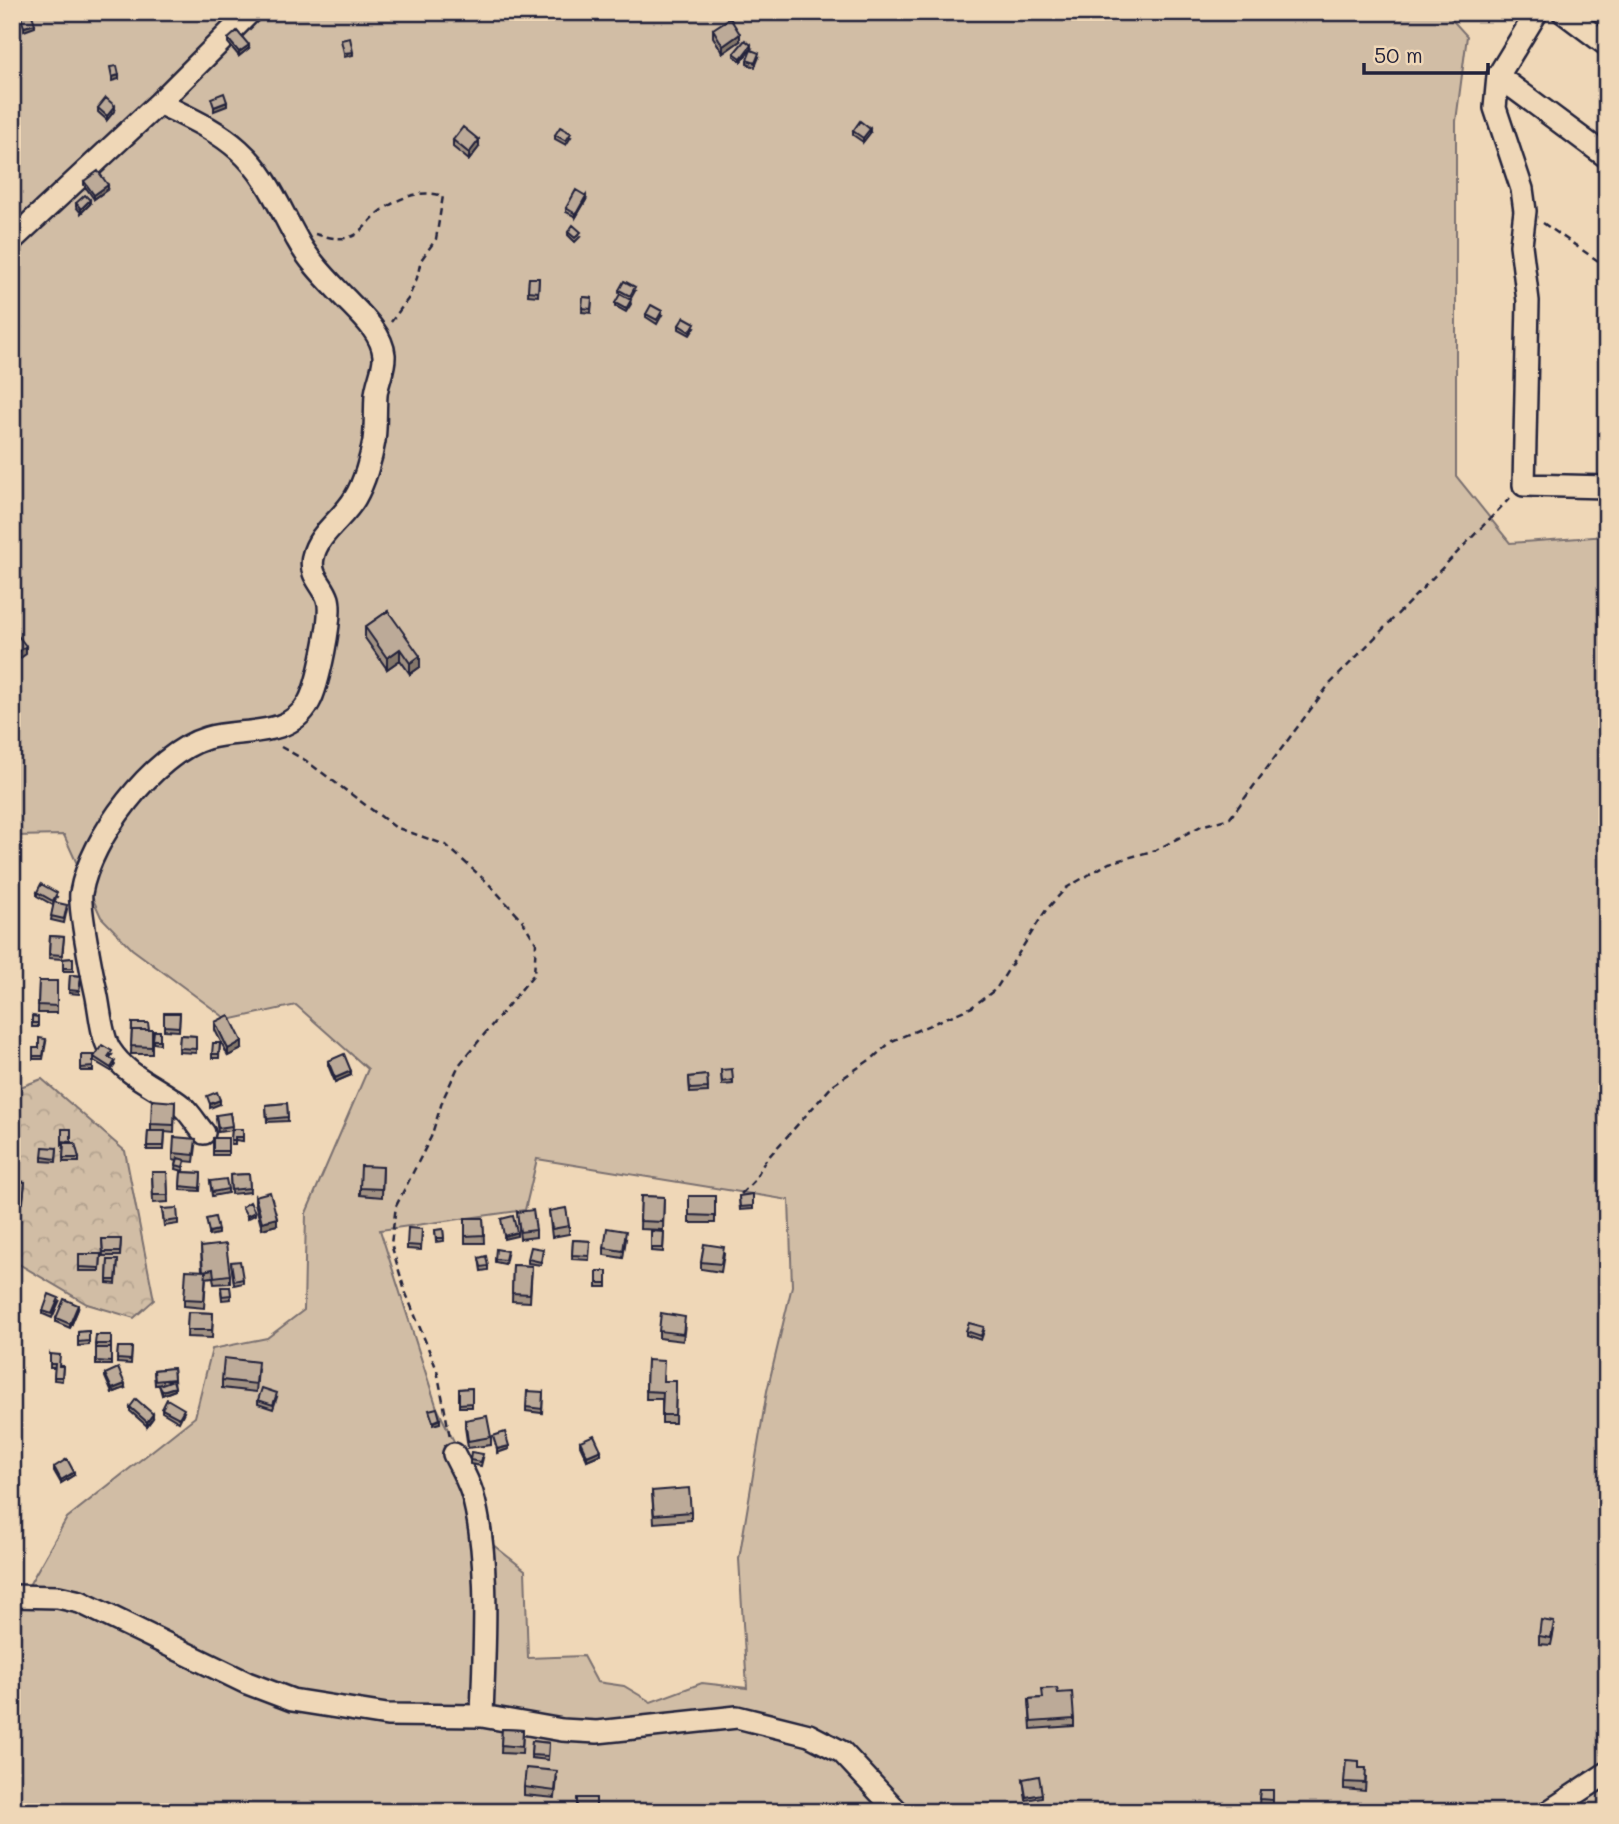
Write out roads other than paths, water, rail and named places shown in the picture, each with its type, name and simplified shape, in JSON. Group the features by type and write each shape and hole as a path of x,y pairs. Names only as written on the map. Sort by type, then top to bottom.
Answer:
{"street":[{"path":"12,240 159,103 250,12"},
{"path":"1537,12 1498,76 1494,108 1522,189 1525,211 1521,245 1528,302 1524,485 1607,487"},
{"path":"1563,12 1607,45"},
{"path":"1498,76 1607,157"},
{"path":"159,103 207,126 239,150 266,179 299,243 371,326 384,355 376,393 374,441 366,468 355,498 315,546 311,566 315,580 328,599 329,615 322,647 323,669 314,683 310,701 295,719 273,729 206,738 163,761 129,799 112,825 94,859 81,895 93,978 108,1048 130,1074 185,1109 204,1133"},
{"path":"454,1454 472,1493 479,1539 484,1589 482,1716"},
{"path":"12,1596 58,1597 80,1602 247,1683 292,1700 387,1716 482,1716 562,1730 597,1731 737,1717 809,1735 842,1752 898,1812"},
{"path":"1548,1812 1607,1773"}]}
